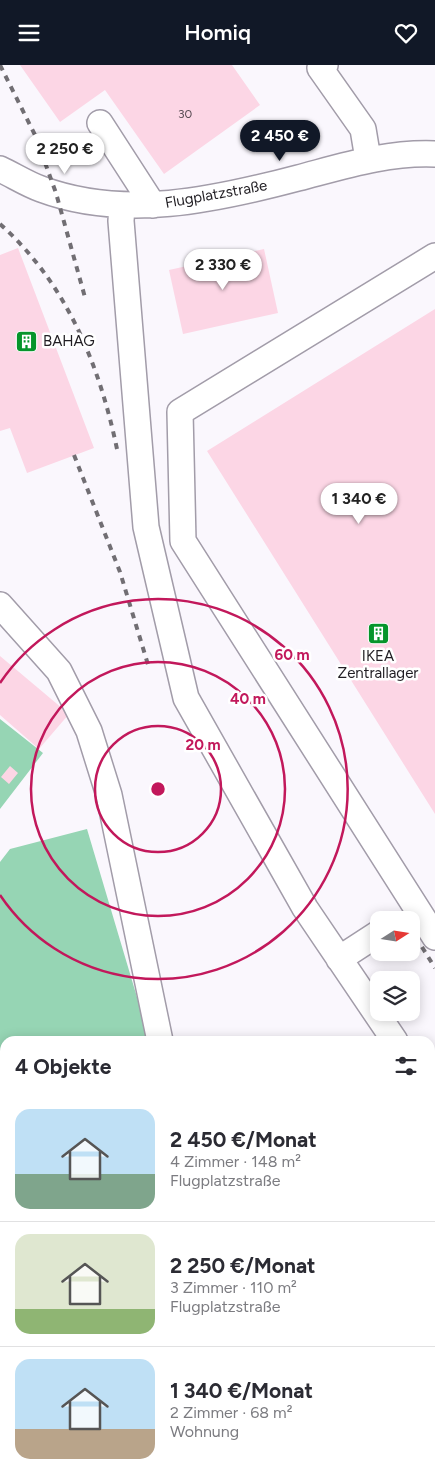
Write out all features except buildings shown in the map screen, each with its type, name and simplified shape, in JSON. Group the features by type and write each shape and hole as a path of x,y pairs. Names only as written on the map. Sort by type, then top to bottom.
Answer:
{"street":[{"path":"325,65 320,68 363,129 368,159"},
{"path":"100,123 153,205"},
{"name":"Flugplatzstraße","path":"0,169 41,189 74,197 122,205 153,205 232,194 368,159 406,153 435,154"},
{"path":"122,205 122,231 146,527 186,698 305,909 392,1036"},
{"path":"423,938 183,541 180,412 435,255"},
{"path":"0,605 59,671 89,731 109,795 159,1036"},
{"path":"339,959 370,939"}],"green space":[{"path":"0,719 43,753 0,809"},
{"path":"87,829 149,1036 0,1036 0,862 10,849"}],"railway":[{"path":"0,65 35,135 56,193 86,301"},
{"path":"0,224 44,272 76,326 100,386 110,417 117,449"},
{"path":"74,455 120,572 149,668"},
{"path":"422,947 435,968"}],"place":[{"name":"BAHAG","path":"27,341"},
{"name":"IKEA Zentrallager","path":"378,633"}]}
